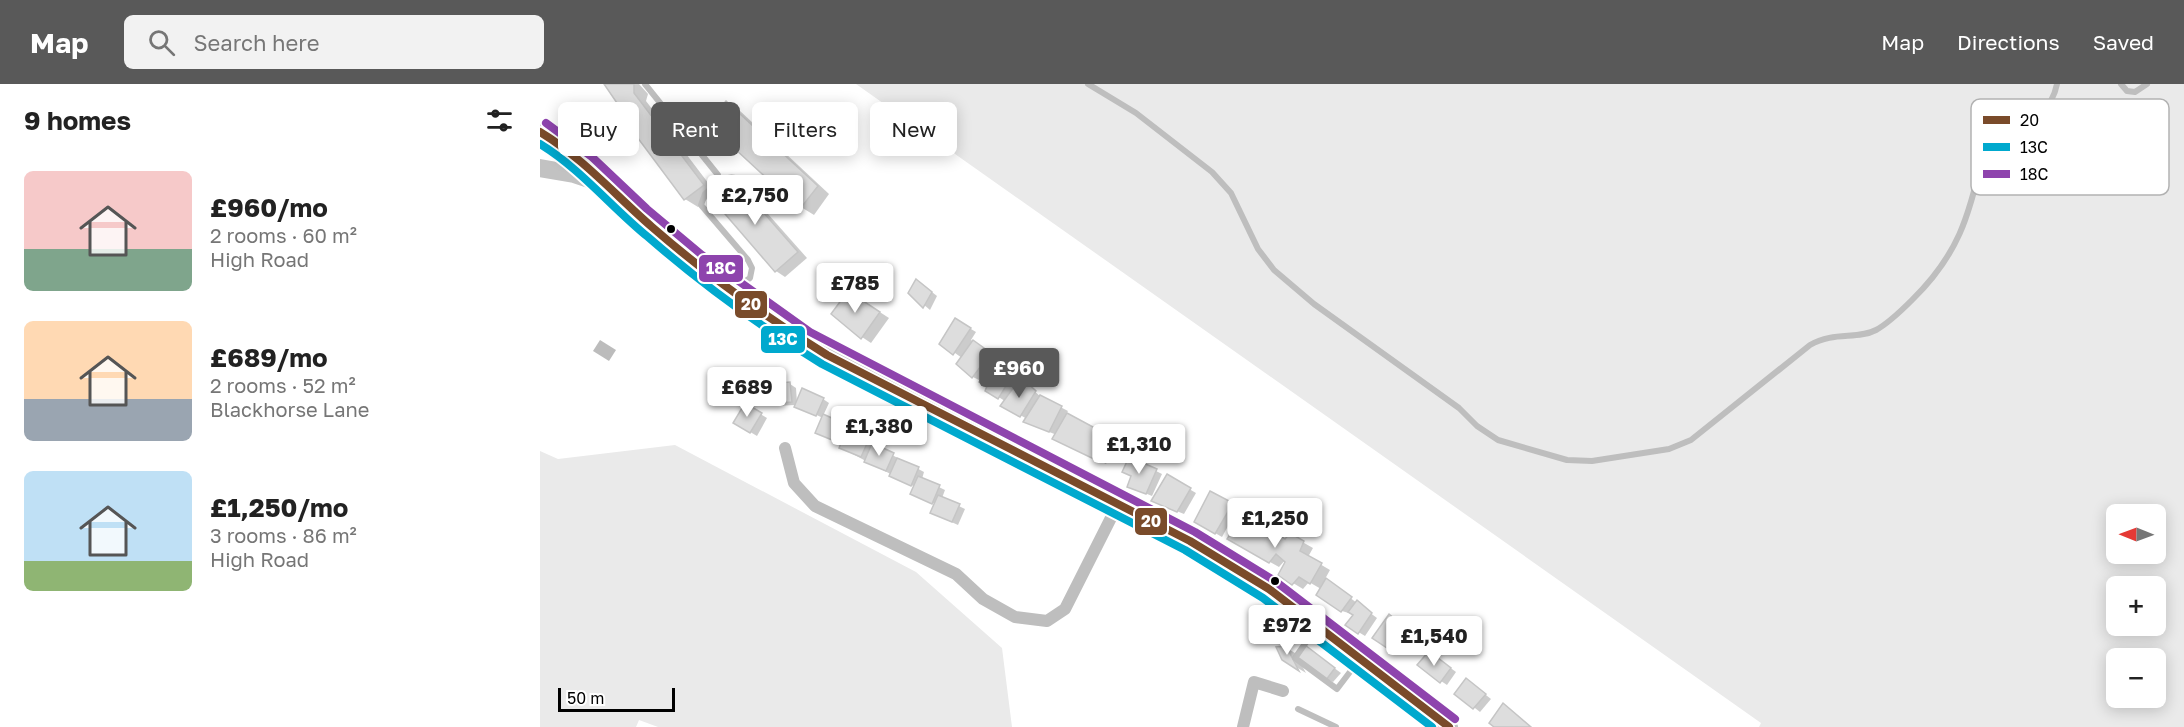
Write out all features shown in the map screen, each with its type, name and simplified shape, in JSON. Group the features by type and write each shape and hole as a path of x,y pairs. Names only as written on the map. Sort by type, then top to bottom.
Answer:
{"main road":[{"path":"540,132 595,171 604,184 654,229 731,291 827,355 1119,502 1220,559 1318,625 1449,727"},
{"path":"540,168 574,174 604,184"}],"street":[{"path":"784,448 794,483 815,506 956,574 983,599 1014,617 1047,621 1065,609 1119,502"},
{"path":"1243,727 1254,682 1283,691"}],"lane":[{"path":"645,84 718,175 717,184"},
{"path":"1088,84 1136,113 1212,172 1230,193 1265,260 1314,304 1460,408 1477,426 1498,440 1567,460 1592,461 1680,446 1810,345 1834,335 1875,331 1900,312 1939,271 1967,222 1973,195"},
{"path":"2051,99 2057,84"},
{"path":"2121,84 2127,91 2135,92 2147,84"},
{"path":"731,291 747,281 752,268 748,260 701,205 702,198 722,179 735,177 753,189"},
{"path":"1318,625 1294,658 1337,689 1361,657"},
{"path":"1298,709 1335,727"}],"shaded area":[{"path":"856,84 2184,84 2184,727 1759,727 1761,723 957,155 957,102 881,102"},
{"path":"600,340 616,350 609,361 593,351"},
{"path":"675,445 916,572 1002,648 1012,727 658,727 639,720 636,727 540,727 540,451 558,459"}],"building":[{"path":"604,84 634,84 634,93 651,115 651,156 639,140 639,102 616,102"},
{"path":"740,114 752,125 752,156 786,156 818,186 800,209 740,154"},
{"path":"651,156 682,156 704,185 684,200"},
{"path":"735,180 798,252 775,272 713,200"},
{"path":"916,279 932,292 923,308 908,293"},
{"path":"848,291 880,312 861,339 831,314"},
{"path":"955,318 971,328 953,355 939,344"},
{"path":"973,340 984,348 982,353 987,358 972,378 956,364"},
{"path":"995,360 1014,373 998,399 985,391 987,386 979,382"},
{"path":"1025,381 1036,391 1020,417 1000,406 1016,384 1022,387"},
{"path":"790,382 792,402 768,404 767,384"},
{"path":"802,388 824,398 816,416 794,407"},
{"path":"1040,395 1062,406 1049,432 1023,422"},
{"path":"745,403 762,413 750,433 733,423"},
{"path":"1067,413 1121,442 1115,455 1103,448 1096,460 1052,439"},
{"path":"823,414 845,424 837,442 815,433"},
{"path":"847,429 869,439 861,457 839,448"},
{"path":"872,443 894,453 886,471 864,462"},
{"path":"1129,457 1157,469 1146,494 1127,487 1131,476 1122,472"},
{"path":"897,458 919,467 911,486 889,476"},
{"path":"1167,474 1191,488 1177,512 1151,501"},
{"path":"918,476 940,485 932,504 910,494"},
{"path":"1210,491 1233,503 1215,534 1194,522"},
{"path":"938,495 960,504 952,522 930,513"},
{"path":"1244,513 1285,539 1290,533 1304,541 1300,551 1322,563 1310,584 1299,577 1292,585 1278,575 1285,562 1276,554 1269,563 1227,539"},
{"path":"1326,578 1352,597 1341,612 1316,595"},
{"path":"1357,600 1372,613 1358,634 1345,625 1353,615 1348,612"},
{"path":"1389,614 1406,628 1390,650 1372,638"},
{"path":"1305,645 1335,668 1326,680 1296,657"},
{"path":"1286,646 1299,671 1282,660 1276,647"},
{"path":"1429,651 1451,668 1440,683 1417,665"},
{"path":"1466,678 1486,694 1473,709 1454,694"},
{"path":"1503,703 1531,727 1494,727 1489,723"}],"transit line":[{"name":"18C","path":"546,123 592,157 647,209 702,255 810,332 1195,532 1275,581 1455,719"},
{"name":"20","path":"540,132 585,165 694,262 804,341 827,355 1190,541 1269,589 1449,727"},
{"name":"13C","path":"540,144 569,165 634,225 689,271 777,335 822,364 1185,550 1263,598 1432,727"}]}
